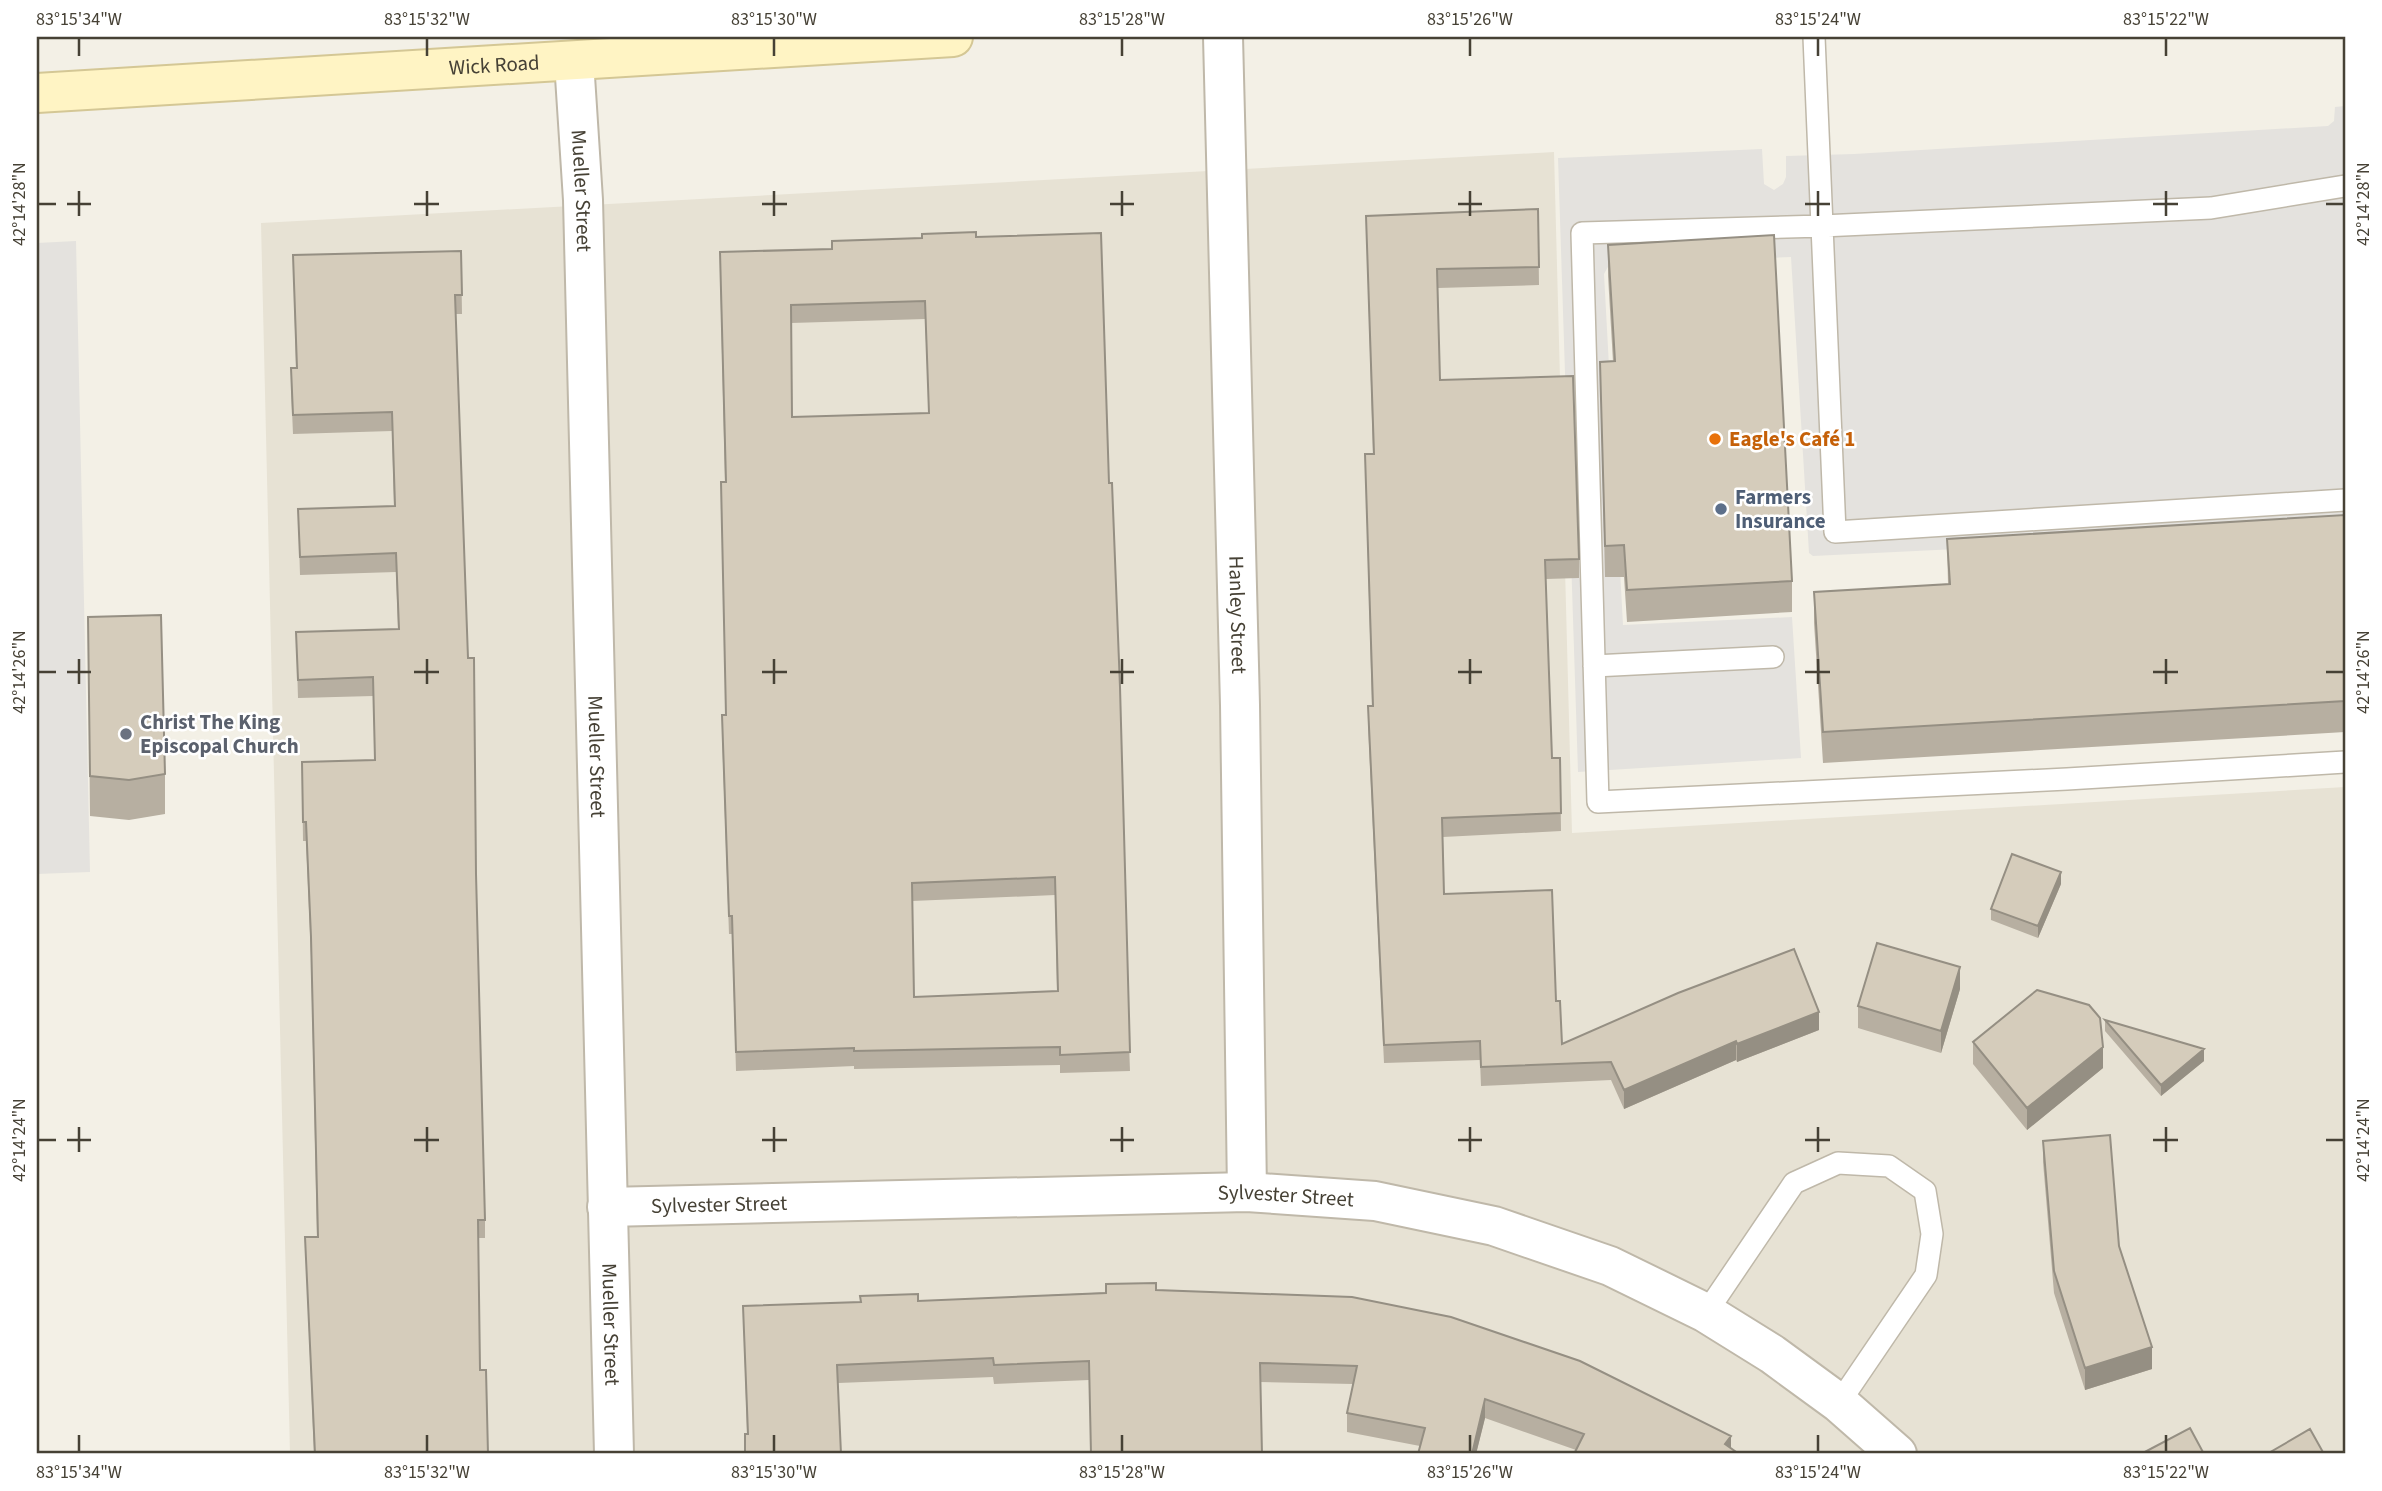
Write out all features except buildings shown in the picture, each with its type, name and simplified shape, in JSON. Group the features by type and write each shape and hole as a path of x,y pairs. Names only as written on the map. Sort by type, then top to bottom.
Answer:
{"street":[{"name":"Wick Road","path":"37,93 574,61 685,45 953,37"},
{"name":"Hanley Street","path":"1223,37 1240,705 1247,1192"},
{"name":"Mueller Street","path":"574,61 583,200 614,1454"},
{"name":"Sylvester Street","path":"607,1207 1247,1192 1375,1201 1494,1227 1610,1266 1706,1313 1772,1354 1839,1403 1897,1454"}],"lane":[{"path":"1814,37 1835,532 2345,500"},
{"path":"2345,186 2211,208 1822,226 1582,233 1598,802 2067,779 2345,762"},
{"path":"1594,666 1773,657"},
{"path":"1706,1313 1794,1183 1838,1163 1889,1166 1925,1191 1932,1234 1926,1275 1839,1403"}],"shaded area":[{"path":"2345,106 2345,530 1813,556 1809,553 1791,257 1609,265 1604,274 1623,625 1792,617 1801,758 1578,772 1558,158 1762,149 1764,184 1774,190 1783,184 1786,177 1786,156 2328,126 2334,121 2335,107"},
{"path":"1554,152 1572,833 2345,787 2345,1454 290,1454 261,223"},
{"path":"76,241 90,872 37,874 37,243"}],"place":[{"name":"Eagle's Café 1","path":"1715,439"},
{"name":"Farmers Insurance","path":"1721,509"},
{"name":"Christ The King Episcopal Church","path":"126,734"}]}
